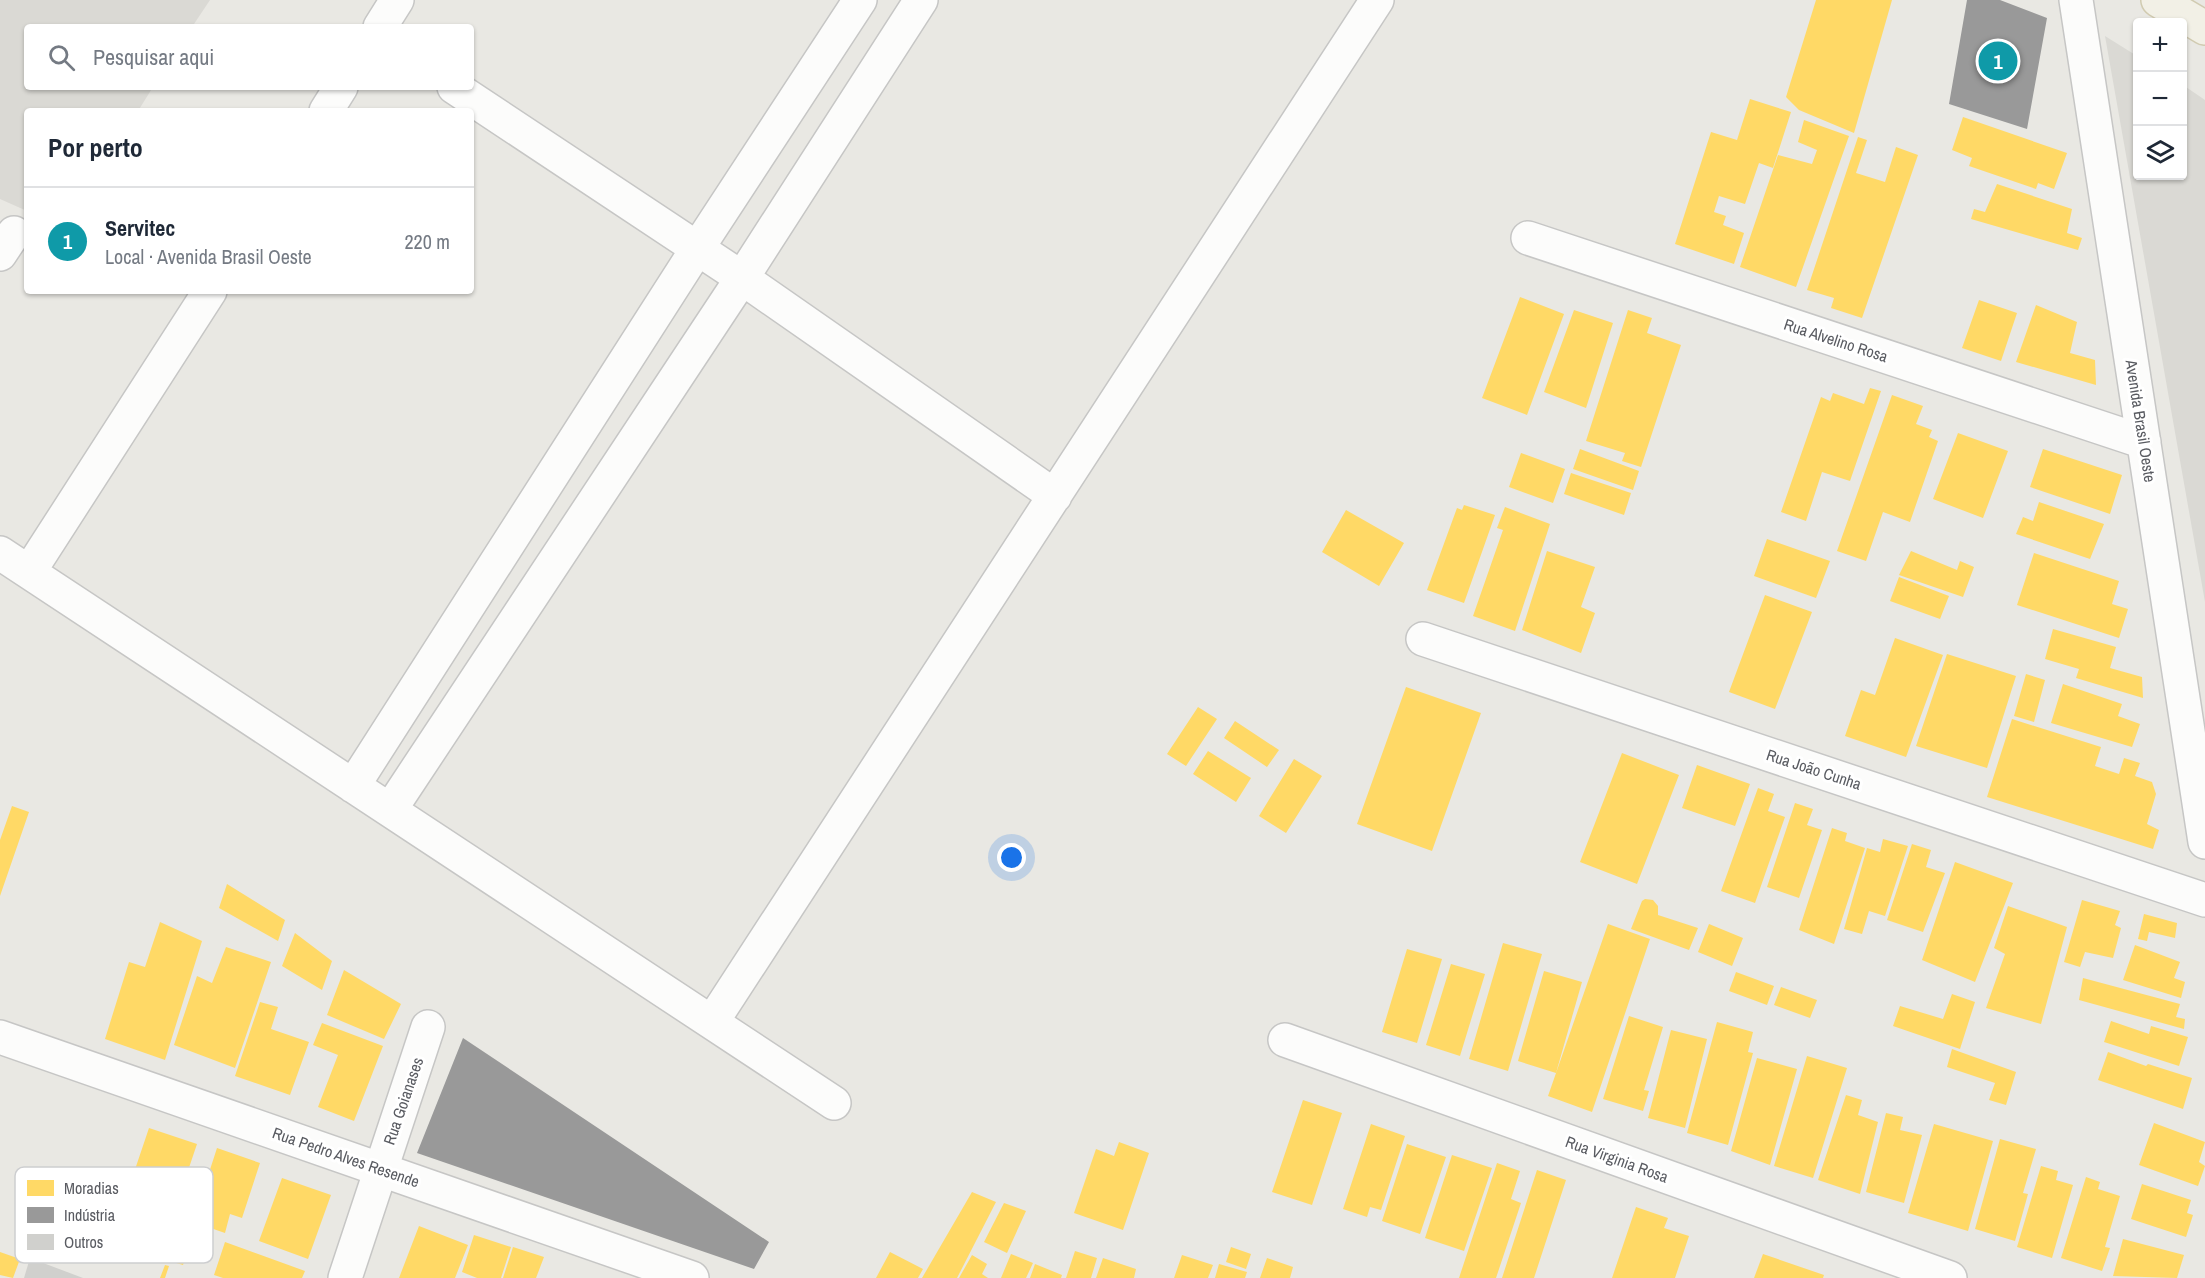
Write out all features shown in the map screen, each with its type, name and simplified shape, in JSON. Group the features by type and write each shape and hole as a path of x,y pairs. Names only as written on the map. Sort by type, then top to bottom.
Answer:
{"main road":[{"path":"2158,0 2205,28"}],"street":[{"path":"382,24 397,0"},
{"path":"353,786 697,249 860,0"},
{"path":"390,810 742,279 921,0"},
{"path":"712,1023 1377,0"},
{"name":"Avenida Brasil Oeste","path":"2076,0 2205,842"},
{"path":"328,108 339,90"},
{"path":"458,90 742,279 1055,496"},
{"name":"Rua Alvelino Rosa","path":"1528,238 2144,442"},
{"path":"29,572 208,294"},
{"path":"0,553 834,1103"},
{"name":"Rua João Cunha","path":"1423,639 2205,900"},
{"name":"Rua Goianases","path":"345,1278 428,1027"},
{"name":"Rua Pedro Alves Resende","path":"0,1037 692,1278"},
{"name":"Rua Virginia Rosa","path":"1285,1040 1950,1278"}],"shaded area":[{"path":"0,0 210,0 194,24 24,24 24,90 151,90 140,108 24,108 24,210 0,199"},
{"path":"2105,36 2133,54 2133,180 2187,180 2187,88 2205,100 2205,602"}],"building: Moradias":[{"path":"1816,0 1892,0 1854,133 1799,110 1786,97"},
{"path":"1750,99 1791,112 1773,168 1759,163 1745,204 1719,196 1714,212 1726,216 1723,225 1744,233 1734,264 1675,244 1711,132 1737,140"},
{"path":"1963,117 2067,153 2054,189 2038,183 2036,189 1969,166 1972,158 1952,150"},
{"path":"1804,120 1849,136 1796,287 1740,267 1778,155 1812,164 1817,150 1798,142"},
{"path":"1858,137 1867,140 1856,173 1885,182 1896,147 1918,155 1862,318 1831,308 1834,298 1807,290"},
{"path":"1997,184 2072,209 2067,233 2082,238 2078,250 1971,219 1974,209 1985,212"},
{"path":"1520,297 1564,314 1527,415 1482,398"},
{"path":"1979,300 2017,313 2001,361 1962,348"},
{"path":"2036,305 2077,322 2070,353 2095,360 2096,385 2016,362"},
{"path":"1574,310 1613,323 1586,408 1544,392"},
{"path":"1628,310 1652,318 1647,333 1681,345 1641,467 1622,461 1625,453 1586,441"},
{"path":"1870,388 1881,391 1850,481 1822,472 1806,521 1781,512 1821,397 1830,401 1833,393 1864,404"},
{"path":"1892,395 1923,406 1916,424 1932,430 1929,437 1938,441 1910,522 1883,512 1866,561 1837,551"},
{"path":"1958,433 2008,451 1983,518 1933,499"},
{"path":"1580,449 1639,471 1633,490 1573,469"},
{"path":"2043,449 2122,475 2110,514 2030,487"},
{"path":"1521,453 1565,469 1553,503 1509,487"},
{"path":"1571,473 1631,493 1624,515 1564,494"},
{"path":"2039,502 2104,524 2090,559 2016,534 2023,517 2033,521"},
{"path":"1464,505 1495,515 1464,603 1427,590 1457,508 1462,510"},
{"path":"1505,507 1550,524 1515,631 1473,616 1503,530 1497,528"},
{"path":"1346,510 1404,543 1379,586 1322,552"},
{"path":"1767,539 1830,561 1816,598 1754,576"},
{"path":"1547,551 1595,567 1581,607 1595,613 1581,653 1522,630"},
{"path":"1911,551 1957,570 1960,561 1974,567 1963,597 1899,575"},
{"path":"2034,553 2119,581 2112,604 2128,609 2119,638 2017,605"},
{"path":"1899,577 1949,596 1940,619 1890,601"},
{"path":"1765,595 1812,612 1775,709 1729,692"},
{"path":"2053,629 2116,647 2110,668 2142,677 2143,698 2076,678 2079,669 2045,659"},
{"path":"1895,638 1943,655 1906,757 1845,736 1861,690 1875,695"},
{"path":"1947,654 2016,676 1987,768 1916,746"},
{"path":"2026,674 2045,680 2034,722 2014,716"},
{"path":"2063,684 2122,704 2118,716 2140,724 2132,747 2051,723"},
{"path":"1406,687 1481,713 1432,851 1357,824"},
{"path":"1198,707 1217,719 1186,766 1167,754"},
{"path":"2012,719 2101,747 2095,766 2119,774 2124,758 2140,763 2135,776 2152,782 2156,794 2147,824 2159,830 2153,849 1987,797"},
{"path":"1235,721 1279,750 1267,767 1224,738"},
{"path":"1208,751 1251,778 1236,802 1193,774"},
{"path":"1622,753 1679,775 1637,884 1580,862"},
{"path":"1294,759 1322,776 1286,833 1259,816"},
{"path":"1697,765 1750,784 1735,826 1682,808"},
{"path":"1758,788 1774,794 1768,811 1785,817 1755,903 1721,891"},
{"path":"1795,803 1813,809 1807,825 1822,830 1799,898 1767,887"},
{"path":"12,806 29,812 0,896 0,840"},
{"path":"1832,828 1847,833 1845,841 1865,848 1834,944 1799,930"},
{"path":"1883,839 1908,846 1885,916 1869,911 1862,934 1844,929 1867,848 1880,852"},
{"path":"1912,844 1931,850 1926,867 1945,873 1923,932 1887,920"},
{"path":"1955,862 2013,883 1975,982 1922,960"},
{"path":"227,884 285,920 278,941 219,908"},
{"path":"1653,900 1658,906 1658,915 1698,928 1689,950 1631,929 1642,901"},
{"path":"2082,900 2120,911 2115,925 2121,928 2113,958 2085,952 2080,967 2064,962"},
{"path":"2008,906 2067,927 2041,1024 1986,1008 2005,954 1994,948"},
{"path":"2144,914 2177,923 2175,938 2149,932 2147,941 2138,939"},
{"path":"160,922 202,941 165,1060 105,1039 129,962 145,967"},
{"path":"1608,924 1650,939 1592,1112 1548,1096"},
{"path":"1709,924 1743,938 1732,966 1698,952"},
{"path":"295,933 332,961 322,990 282,966"},
{"path":"1503,943 1542,954 1508,1071 1469,1059"},
{"path":"2135,945 2180,962 2174,978 2185,982 2181,998 2123,980"},
{"path":"226,947 271,962 235,1068 174,1045 197,976 212,983"},
{"path":"1407,949 1442,959 1417,1043 1382,1032"},
{"path":"1451,964 1485,974 1460,1056 1426,1045"},
{"path":"344,970 401,1004 384,1039 327,1015"},
{"path":"1544,971 1582,982 1556,1073 1518,1061"},
{"path":"1736,972 1774,986 1767,1005 1729,991"},
{"path":"2083,978 2180,1004 2176,1017 2185,1019 2184,1029 2079,1000"},
{"path":"1781,987 1817,1000 1810,1018 1774,1005"},
{"path":"1952,994 1975,1002 1960,1049 1893,1026 1900,1006 1943,1019"},
{"path":"260,1002 278,1007 271,1029 309,1042 290,1095 235,1076"},
{"path":"1629,1016 1663,1027 1644,1090 1649,1091 1643,1111 1603,1099"},
{"path":"2111,1021 2149,1034 2151,1026 2188,1037 2179,1066 2104,1042"},
{"path":"1717,1022 1753,1032 1748,1052 1753,1053 1728,1145 1687,1133"},
{"path":"322,1023 383,1046 354,1121 318,1107 338,1055 313,1045"},
{"path":"1671,1030 1707,1039 1685,1128 1648,1118"},
{"path":"1952,1049 2016,1072 2006,1105 1989,1100 1995,1083 1947,1067"},
{"path":"2108,1052 2146,1066 2148,1064 2192,1078 2183,1109 2098,1080"},
{"path":"1807,1056 1847,1068 1813,1178 1774,1166"},
{"path":"1757,1058 1797,1069 1770,1165 1731,1151"},
{"path":"1846,1095 1862,1100 1858,1115 1878,1122 1860,1194 1818,1180"},
{"path":"1303,1100 1342,1113 1312,1205 1272,1192"},
{"path":"1886,1113 1903,1117 1900,1130 1922,1135 1904,1203 1866,1192"},
{"path":"2154,1123 2205,1142 2199,1162 2205,1166 2198,1186 2139,1165"},
{"path":"1371,1124 1405,1136 1381,1210 1370,1207 1367,1217 1343,1209"},
{"path":"1934,1124 1993,1141 1968,1231 1908,1213"},
{"path":"149,1128 197,1144 189,1167 136,1167"},
{"path":"2000,1139 2036,1149 2023,1193 2028,1194 2015,1241 1975,1229"},
{"path":"1119,1142 1149,1153 1123,1230 1074,1213 1096,1149 1114,1156"},
{"path":"1407,1144 1446,1157 1420,1234 1382,1221"},
{"path":"217,1148 260,1163 242,1218 230,1214 225,1233 213,1229 213,1167 211,1167"},
{"path":"1452,1155 1492,1168 1464,1251 1425,1238"},
{"path":"1497,1163 1520,1171 1511,1199 1521,1203 1496,1278 1459,1278"},
{"path":"2041,1166 2058,1171 2056,1180 2073,1185 2052,1258 2017,1247"},
{"path":"1537,1170 1566,1180 1534,1278 1502,1278"},
{"path":"2086,1177 2100,1182 2098,1189 2120,1196 2105,1247 2110,1248 2102,1271 2061,1258"},
{"path":"282,1178 331,1195 308,1259 259,1241"},
{"path":"2142,1184 2191,1200 2187,1213 2193,1215 2186,1237 2131,1219"},
{"path":"972,1192 996,1202 957,1278 922,1278"},
{"path":"1004,1203 1026,1211 1007,1253 984,1242"},
{"path":"1636,1207 1668,1218 1664,1228 1689,1236 1675,1278 1612,1278"},
{"path":"419,1226 468,1245 455,1278 399,1278"},
{"path":"474,1235 511,1247 501,1278 477,1278 462,1272"},
{"path":"2123,1239 2184,1255 2177,1278 2113,1276"},
{"path":"225,1242 305,1271 302,1278 223,1278 214,1275"},
{"path":"513,1247 544,1257 536,1278 503,1278"},
{"path":"1231,1247 1251,1254 1246,1269 1226,1262"},
{"path":"1075,1251 1097,1258 1091,1278 1066,1278"},
{"path":"0,1252 15,1257 15,1263 19,1263 13,1278 0,1275"},
{"path":"890,1252 923,1269 918,1278 876,1278"},
{"path":"1011,1254 1033,1263 1026,1278 1001,1278"},
{"path":"1763,1254 1824,1275 1823,1278 1754,1278"},
{"path":"972,1255 987,1264 982,1274 988,1278 959,1278"},
{"path":"1182,1255 1213,1265 1208,1278 1174,1278"},
{"path":"1103,1258 1136,1269 1134,1278 1096,1278"},
{"path":"1267,1258 1293,1267 1290,1278 1260,1278"},
{"path":"1035,1264 1062,1275 1061,1278 1030,1278"},
{"path":"1219,1264 1247,1272 1245,1278 1215,1278"},
{"path":"165,1265 169,1266 165,1278 160,1278"}],"building: Indústria":[{"path":"1967,0 2000,0 2047,18 2027,129 1949,104"},
{"path":"463,1038 769,1242 754,1269 417,1153"}],"building: Outros":[{"path":"28,1263 43,1263 83,1278 24,1278"}],"place":[{"name":"Servitec","path":"1998,61"}]}
